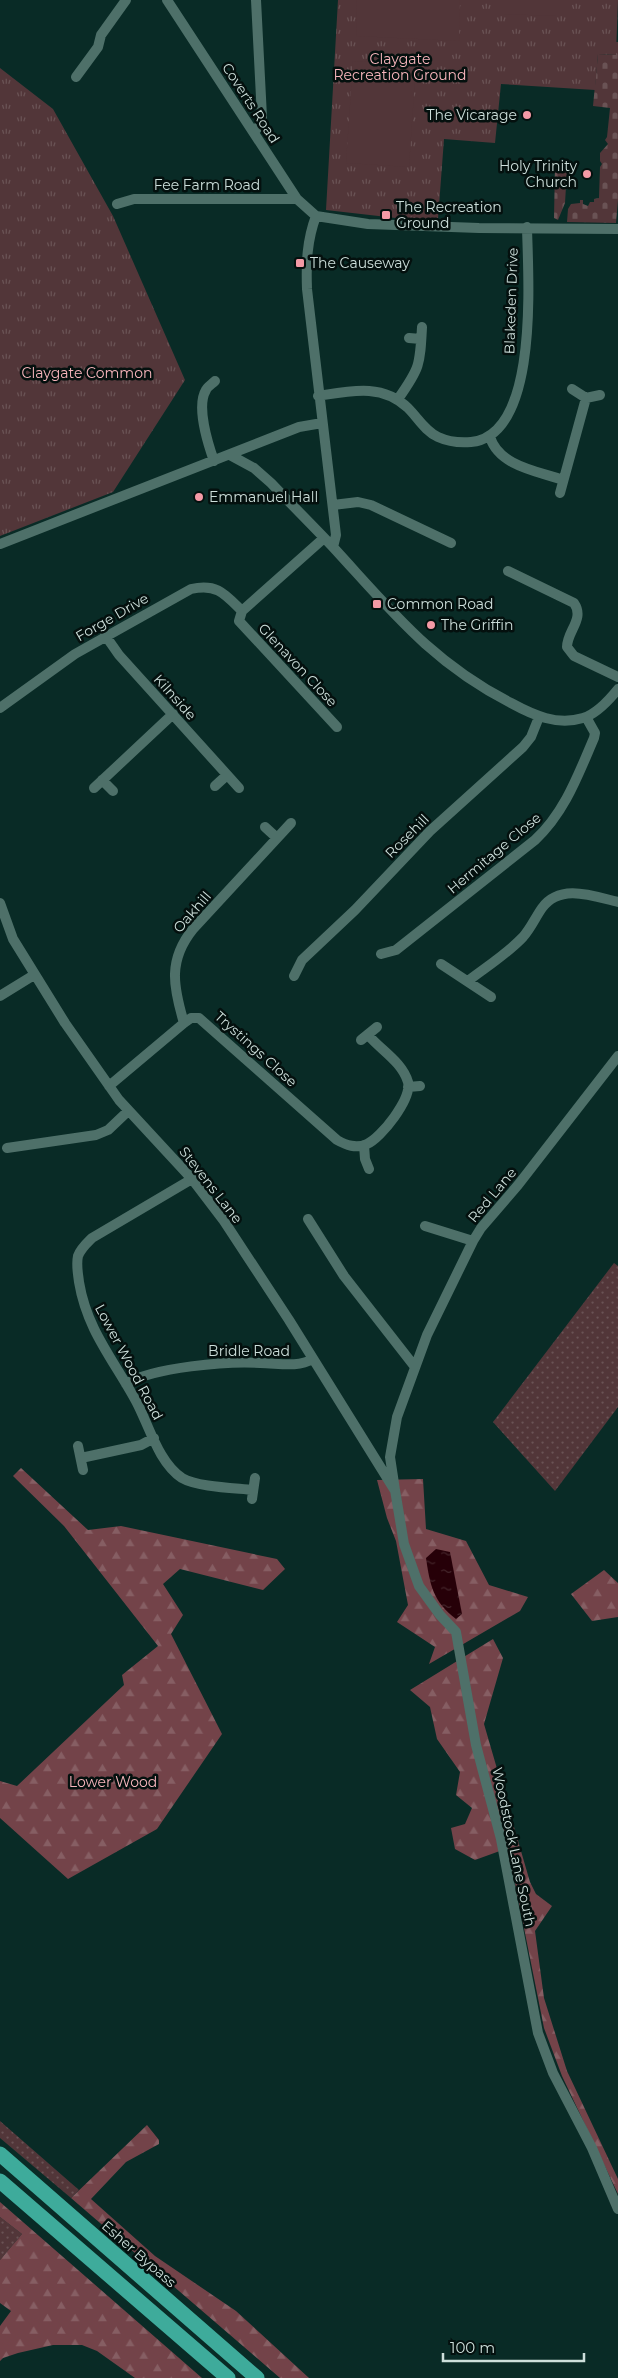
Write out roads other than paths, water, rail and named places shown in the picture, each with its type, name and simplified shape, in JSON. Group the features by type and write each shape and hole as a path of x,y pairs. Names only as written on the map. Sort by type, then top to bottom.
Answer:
{"highway":[{"name":"Esher Bypass","path":"0,2154 257,2378"},
{"path":"0,2181 228,2378"}],"street":[{"path":"76,77 98,47 101,35 126,0"},
{"name":"Coverts Road","path":"167,0 297,199 316,216"},
{"path":"254,132 260,126 262,117 256,0"},
{"name":"Fee Farm Road","path":"117,204 134,199 297,199"},
{"path":"333,547 336,535 318,396 306,262 309,240 316,216 368,224 479,228 618,229"},
{"name":"Blakeden Drive","path":"490,437 509,416 521,376 527,328 527,227"},
{"path":"398,400 416,373 420,360 422,327"},
{"path":"409,338 421,339"},
{"path":"214,461 207,440 203,406 205,390 215,381"},
{"path":"572,389 586,398 600,394"},
{"path":"318,396 371,390 398,400 436,436 449,441 463,442 490,437 493,448 500,456 510,462 563,480"},
{"path":"560,493 586,398"},
{"path":"0,544 299,428 322,422"},
{"path":"230,455 254,468 333,547 404,626 448,666 489,692 539,717 570,720 586,717 608,700 618,689"},
{"path":"332,505 358,502 371,504 451,542"},
{"path":"242,611 324,538"},
{"path":"508,571 574,603 578,609 578,615 567,647 574,656 618,677"},
{"name":"Forge Drive","path":"0,708 75,654 105,635 179,595 203,587 212,587 221,591 242,611"},
{"name":"Glenavon Close","path":"242,611 239,621 242,626 338,727"},
{"name":"Kilnside","path":"105,635 119,655 239,788"},
{"path":"94,788 172,714"},
{"name":"Rosehill","path":"294,976 302,960 355,910 430,831 523,747 531,737 539,717"},
{"name":"Hermitage Close","path":"381,954 396,950 535,840 555,820 564,806 594,738 593,728 586,717"},
{"path":"215,786 227,775"},
{"path":"102,780 113,791"},
{"name":"Oakhill","path":"184,1023 175,984 175,965 181,945 291,823"},
{"path":"266,828 277,838"},
{"path":"468,981 517,943 532,926 548,902 559,895 580,893 618,902"},
{"name":"Stevens Lane","path":"0,903 13,939 34,975 128,1111 192,1179 224,1222 313,1359 374,1460 395,1490"},
{"path":"441,964 491,997"},
{"path":"0,996 34,975"},
{"name":"Trystings Close","path":"184,1023 195,1017 203,1020 337,1140 347,1145 364,1145"},
{"path":"109,1086 184,1023"},
{"path":"368,1170 364,1145 376,1137 401,1108 408,1094 408,1087 399,1066 364,1038 377,1027"},
{"name":"Red Lane","path":"395,1490 390,1457 397,1417 433,1322 473,1241 481,1228 518,1185 618,1056"},
{"path":"408,1087 420,1086"},
{"path":"7,1148 96,1135 108,1130 128,1111"},
{"name":"Lower Wood Road","path":"192,1179 92,1238 78,1254 77,1267 86,1314 170,1466 188,1481 252,1494 255,1478"},
{"path":"308,1219 344,1276 415,1367"},
{"path":"425,1226 473,1241"},
{"name":"Bridle Road","path":"126,1384 142,1376 214,1364 260,1362 296,1365 313,1359"},
{"path":"81,1458 140,1445 154,1438"},
{"path":"78,1446 83,1470"},
{"path":"374,1460 390,1457"},
{"name":"Woodstock Lane South","path":"395,1490 404,1544 419,1586 440,1615 456,1632 476,1745 501,1838 538,2033 553,2073 592,2148 618,2210"}],"water":[{"path":"436,1549 450,1552 462,1614 456,1619 442,1606 431,1585 426,1558"}],"place":[{"name":"The Vicarage","path":"527,115"},
{"name":"Holy Trinity Church","path":"587,174"},
{"name":"The Recreation Ground","path":"386,215"},
{"name":"The Causeway","path":"300,263"},
{"name":"Emmanuel Hall","path":"199,497"},
{"name":"Common Road","path":"377,604"},
{"name":"The Griffin","path":"431,625"}],"park label":[{"name":"Claygate Recreation Ground","path":"400,68"},
{"name":"Claygate Common","path":"87,373"},
{"name":"Lower Wood","path":"113,1782"}]}
